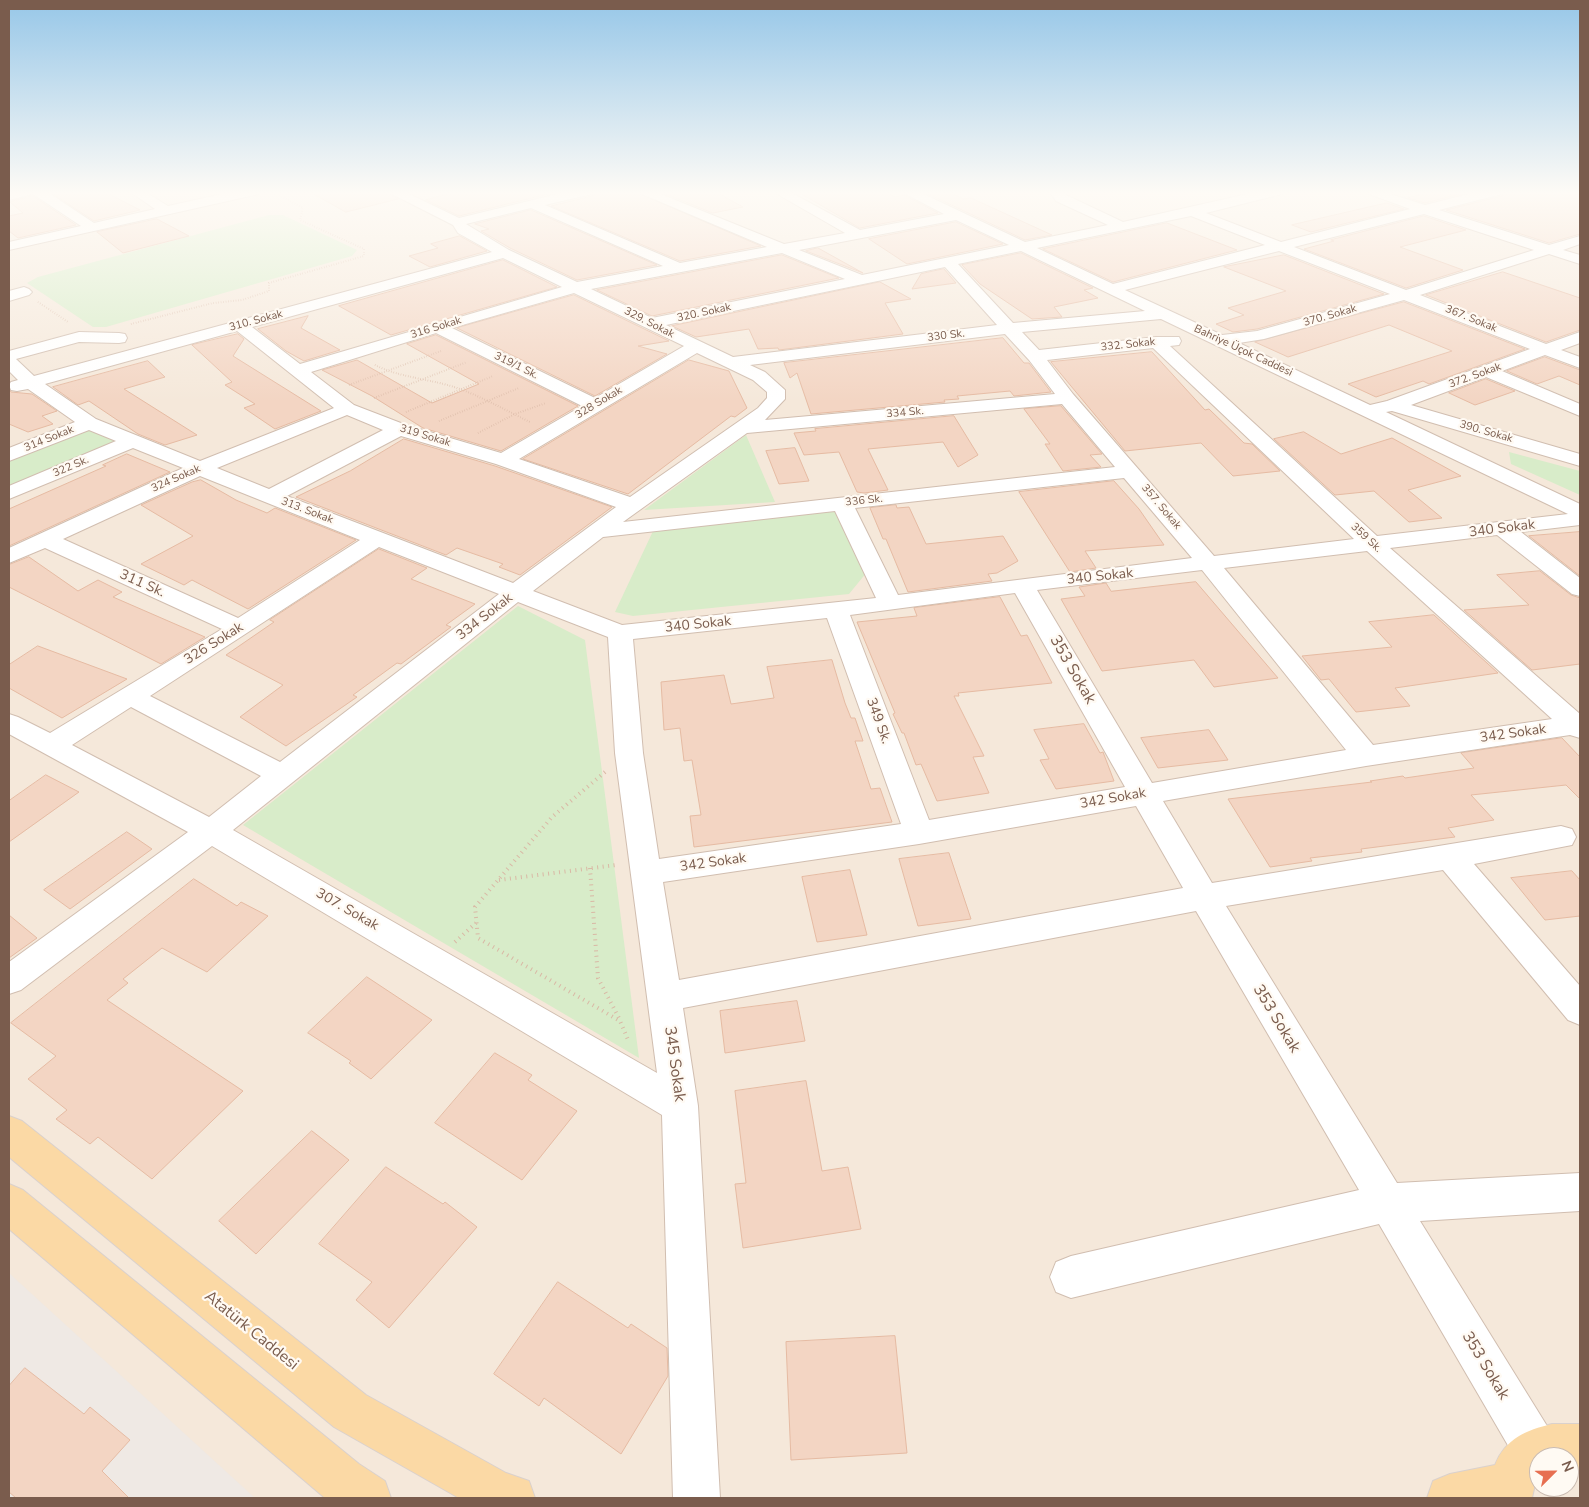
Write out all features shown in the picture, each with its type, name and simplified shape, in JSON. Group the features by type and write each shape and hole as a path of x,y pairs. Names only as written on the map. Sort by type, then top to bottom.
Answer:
{"main road":[{"name":"Atatürk Caddesi","path":"11,1141 350,1412 499,1494 512,1498"},
{"path":"9,1204 342,1480 368,1498"},
{"path":"1450,1498 1518,1478 1558,1444 1580,1447"}],"street":[{"name":"310. Sokak","path":"9,388 473,261"},
{"name":"329. Sokak","path":"522,261 759,376 776,390 776,399 765,412"},
{"path":"664,261 679,268"},
{"name":"316 Sokak","path":"296,371 437,327 577,287 713,261"},
{"path":"815,261 861,280"},
{"name":"320. Sokak","path":"651,323 956,261"},
{"name":"Bahriye Üçok Caddesi","path":"1051,261 1161,314 1222,340 1580,512"},
{"path":"1110,289 1223,261"},
{"name":"367. Sokak","path":"1320,261 1408,294 1580,363"},
{"name":"370. Sokak","path":"1222,340 1258,336 1408,294 1512,261"},
{"name":"357. Sokak","path":"949,263 1035,356 1067,398 1210,564 1366,756"},
{"path":"9,296 24,292"},
{"name":"330 Sk.","path":"732,362 1011,328 1161,314"},
{"name":"319 Sokak","path":"240,325 296,371 347,409 398,428 503,460 632,505"},
{"name":"319/1 Sk.","path":"437,327 595,405"},
{"path":"9,356 79,336 123,332"},
{"name":"372. Sokak","path":"1368,410 1393,405 1580,337"},
{"name":"332. Sokak","path":"1035,356 1156,342 1222,340"},
{"name":"359 Sk.","path":"1156,342 1372,544 1579,726"},
{"name":"328 Sokak","path":"503,460 696,346"},
{"name":"313. Sokak","path":"9,362 30,382 88,423 376,539 620,633"},
{"path":"1487,371 1580,411"},
{"name":"334 Sk.","path":"742,428 1067,398"},
{"name":"390. Sokak","path":"1393,405 1580,460"},
{"name":"324 Sokak","path":"9,556 200,468 347,409"},
{"name":"334 Sokak","path":"9,980 211,831 516,592 632,505 765,412"},
{"name":"314 Sokak","path":"9,455 88,423"},
{"path":"270,497 398,428"},
{"name":"322 Sk.","path":"9,493 133,441"},
{"name":"336 Sk.","path":"598,531 1130,471"},
{"path":"842,504 890,602"},
{"name":"340 Sokak","path":"620,633 836,610 1022,585 1580,520"},
{"path":"1503,529 1580,589"},
{"name":"311 Sk.","path":"44,539 240,628"},
{"name":"326 Sokak","path":"50,746 240,628 376,539"},
{"name":"353 Sokak","path":"1022,585 1204,897 1386,1203 1518,1478"},
{"name":"349 Sk.","path":"836,610 919,833"},
{"name":"345 Sokak","path":"620,633 629,753 680,1106 697,1498"},
{"path":"130,696 282,776"},
{"name":"307. Sokak","path":"9,724 211,831 680,1106"},
{"name":"342 Sokak","path":"645,867 919,833 1366,756 1579,726"},
{"path":"664,997 1204,897 1561,836"},
{"path":"1450,856 1580,1010"},
{"path":"1071,1277 1386,1203 1580,1192"}],"path":[{"path":"123,332 213,302 242,300 269,291 269,283 345,261"},
{"path":"24,292 72,324"},
{"path":"327,394 468,342"},
{"path":"352,354 386,371 424,378 460,390 515,414 539,427 533,434 540,438"},
{"path":"347,409 491,354"},
{"path":"398,428 460,390 517,366"},
{"path":"398,428 485,401 543,379"},
{"path":"454,445 515,414 572,394"},
{"path":"620,1021 478,938 475,907 552,816 629,753"},
{"path":"498,880 590,868 645,867"},
{"path":"590,868 598,978 620,1021 647,1087"}],"shaded area":[{"path":"9,261 1580,261 1580,1498 9,1498"},
{"path":"9,1273 255,1498 9,1498"}],"green space":[{"path":"96,261 334,261 106,327 93,327 27,283 38,277"},
{"path":"89,423 133,441 9,493 9,455"},
{"path":"746,435 775,502 644,510"},
{"path":"1509,452 1580,471 1580,495 1511,464"},
{"path":"835,507 867,572 849,594 633,616 615,612 654,529"},
{"path":"518,606 585,640 639,1058 243,825"}],"building":[{"path":"419,261 450,261 430,267"},
{"path":"498,261 506,261 557,287 391,335 339,306"},
{"path":"538,261 649,261 657,265 577,280"},
{"path":"749,261 798,261 839,278 652,316 597,290"},
{"path":"833,261 842,261 863,273"},
{"path":"903,261 920,261 907,264"},
{"path":"980,261 1038,261 1093,288 1084,290 1098,298 1054,307 1062,317 1032,319 980,284 962,265"},
{"path":"1069,261 1193,261 1113,282"},
{"path":"1252,261 1300,261 1384,294 1257,329 1233,332 1216,324 1244,315 1228,308 1286,291 1224,267"},
{"path":"1336,261 1439,261 1463,270 1406,288"},
{"path":"944,269 956,283 912,289 921,274"},
{"path":"1503,272 1580,298 1580,330 1546,342 1426,295"},
{"path":"880,282 911,299 885,303 903,334 779,350 778,348 758,349 749,329 696,337 672,326"},
{"path":"574,295 669,341 638,346 667,354 595,396 457,328"},
{"path":"1404,302 1525,349 1429,384 1423,381 1376,397 1348,384 1452,351 1389,325 1288,357 1255,342"},
{"path":"308,316 301,328 340,350 304,361 286,351 258,329"},
{"path":"238,334 244,339 233,356 321,411 275,429 244,408 255,404 225,385 232,382 192,345"},
{"path":"436,335 578,406 501,451 423,428 372,396 322,370 357,360 432,403 479,384 407,344"},
{"path":"1003,338 1024,363 1029,363 1051,392 1014,396 1010,391 957,396 959,399 944,400 945,402 811,414 797,373 790,378 784,363"},
{"path":"1152,352 1205,410 1209,409 1244,443 1252,444 1280,471 1233,476 1201,443 1125,451 1051,362"},
{"path":"1545,357 1580,370 1580,385 1559,376 1537,384 1507,371"},
{"path":"689,360 729,371 747,408 735,417 731,416 628,494 523,459"},
{"path":"148,361 165,377 124,389 197,435 165,445 138,434 89,401 78,405 53,387"},
{"path":"1486,379 1515,391 1475,405 1449,393"},
{"path":"9,389 11,392 32,394 57,411 42,416 53,424 28,432 9,424"},
{"path":"1061,406 1102,454 1090,455 1101,467 1063,471 1045,444 1050,444 1024,409"},
{"path":"954,416 978,455 958,467 943,442 868,449 888,490 864,493 857,492 839,452 804,455 794,433 816,431 815,429"},
{"path":"1304,432 1341,454 1392,438 1461,476 1408,490 1442,518 1409,522 1374,491 1335,495 1274,439"},
{"path":"404,439 495,466 612,507 520,575 499,567 503,564 457,548 446,555 296,497 350,471"},
{"path":"795,448 809,481 779,484 766,451"},
{"path":"127,454 170,472 9,546 9,509 106,466 103,465"},
{"path":"201,480 236,500 267,513 275,508 356,540 248,609 192,580 184,585 141,564 193,536 141,505 192,482"},
{"path":"1114,481 1139,509 1164,545 1085,551 1096,568 1070,572 1019,492"},
{"path":"896,505 897,508 909,507 926,544 1003,536 1018,561 997,573 988,574 992,581 908,592 886,539 883,539 870,508"},
{"path":"1580,532 1580,576 1529,536"},
{"path":"379,549 427,568 411,579 475,604 446,625 451,627 401,664 397,663 353,695 357,697 286,746 240,717 283,685 226,655 274,622 270,620"},
{"path":"29,557 78,591 98,580 122,592 113,597 205,637 161,664 9,587 9,565"},
{"path":"1540,571 1571,595 1580,598 1580,664 1532,670 1464,610 1529,605 1497,575"},
{"path":"1196,582 1278,678 1214,687 1194,660 1102,671 1061,599 1085,596 1079,587 1106,583 1111,591"},
{"path":"1000,597 1021,636 1027,635 1052,683 958,693 959,696 954,696 984,756 973,757 989,793 937,801 921,764 916,765 904,733 902,733 893,714 895,713 857,622 917,616 914,608"},
{"path":"1434,615 1498,673 1395,688 1410,706 1356,712 1329,679 1321,680 1302,656 1392,647 1369,622"},
{"path":"38,646 127,679 62,718 9,688 9,665"},
{"path":"832,660 845,703 851,718 855,718 863,741 855,741 871,789 880,788 892,822 694,847 690,816 701,815 692,760 684,761 680,728 664,730 661,682 724,675 731,704 774,698 767,667"},
{"path":"1084,724 1100,753 1103,752 1114,781 1056,789 1040,760 1049,759 1034,730"},
{"path":"1209,730 1228,760 1158,768 1141,738"},
{"path":"1562,738 1580,757 1580,799 1566,785 1471,795 1494,820 1448,828 1455,837 1361,849 1362,852 1310,858 1312,861 1270,867 1228,799 1474,768 1461,753"},
{"path":"46,775 79,792 9,842 9,801"},
{"path":"127,832 152,849 70,909 44,890"},
{"path":"949,853 971,919 918,926 899,859"},
{"path":"850,870 867,935 817,942 802,877"},
{"path":"1572,871 1580,880 1580,916 1545,920 1511,878"},
{"path":"194,879 237,906 241,902 268,916 207,972 162,948 123,979 128,983 107,1000 243,1091 152,1179 98,1137 90,1144 56,1119 67,1110 28,1079 56,1056 11,1023"},
{"path":"9,915 37,938 9,958"},
{"path":"367,977 432,1020 371,1079 349,1063 351,1061 308,1033"},
{"path":"797,1001 805,1041 725,1053 720,1011"},
{"path":"495,1053 532,1075 528,1080 577,1111 522,1180 435,1123"},
{"path":"806,1081 822,1171 848,1167 861,1229 743,1248 735,1184 746,1183 735,1091"},
{"path":"312,1131 349,1160 256,1254 219,1221"},
{"path":"386,1167 443,1204 445,1202 477,1227 389,1328 356,1300 372,1282 319,1244"},
{"path":"558,1282 628,1328 631,1324 667,1348 668,1376 621,1454 544,1398 539,1406 494,1374"},
{"path":"895,1336 907,1453 791,1460 786,1342"},
{"path":"25,1368 84,1414 90,1407 130,1440 102,1471 129,1498 16,1498 9,1492 9,1386"}]}
